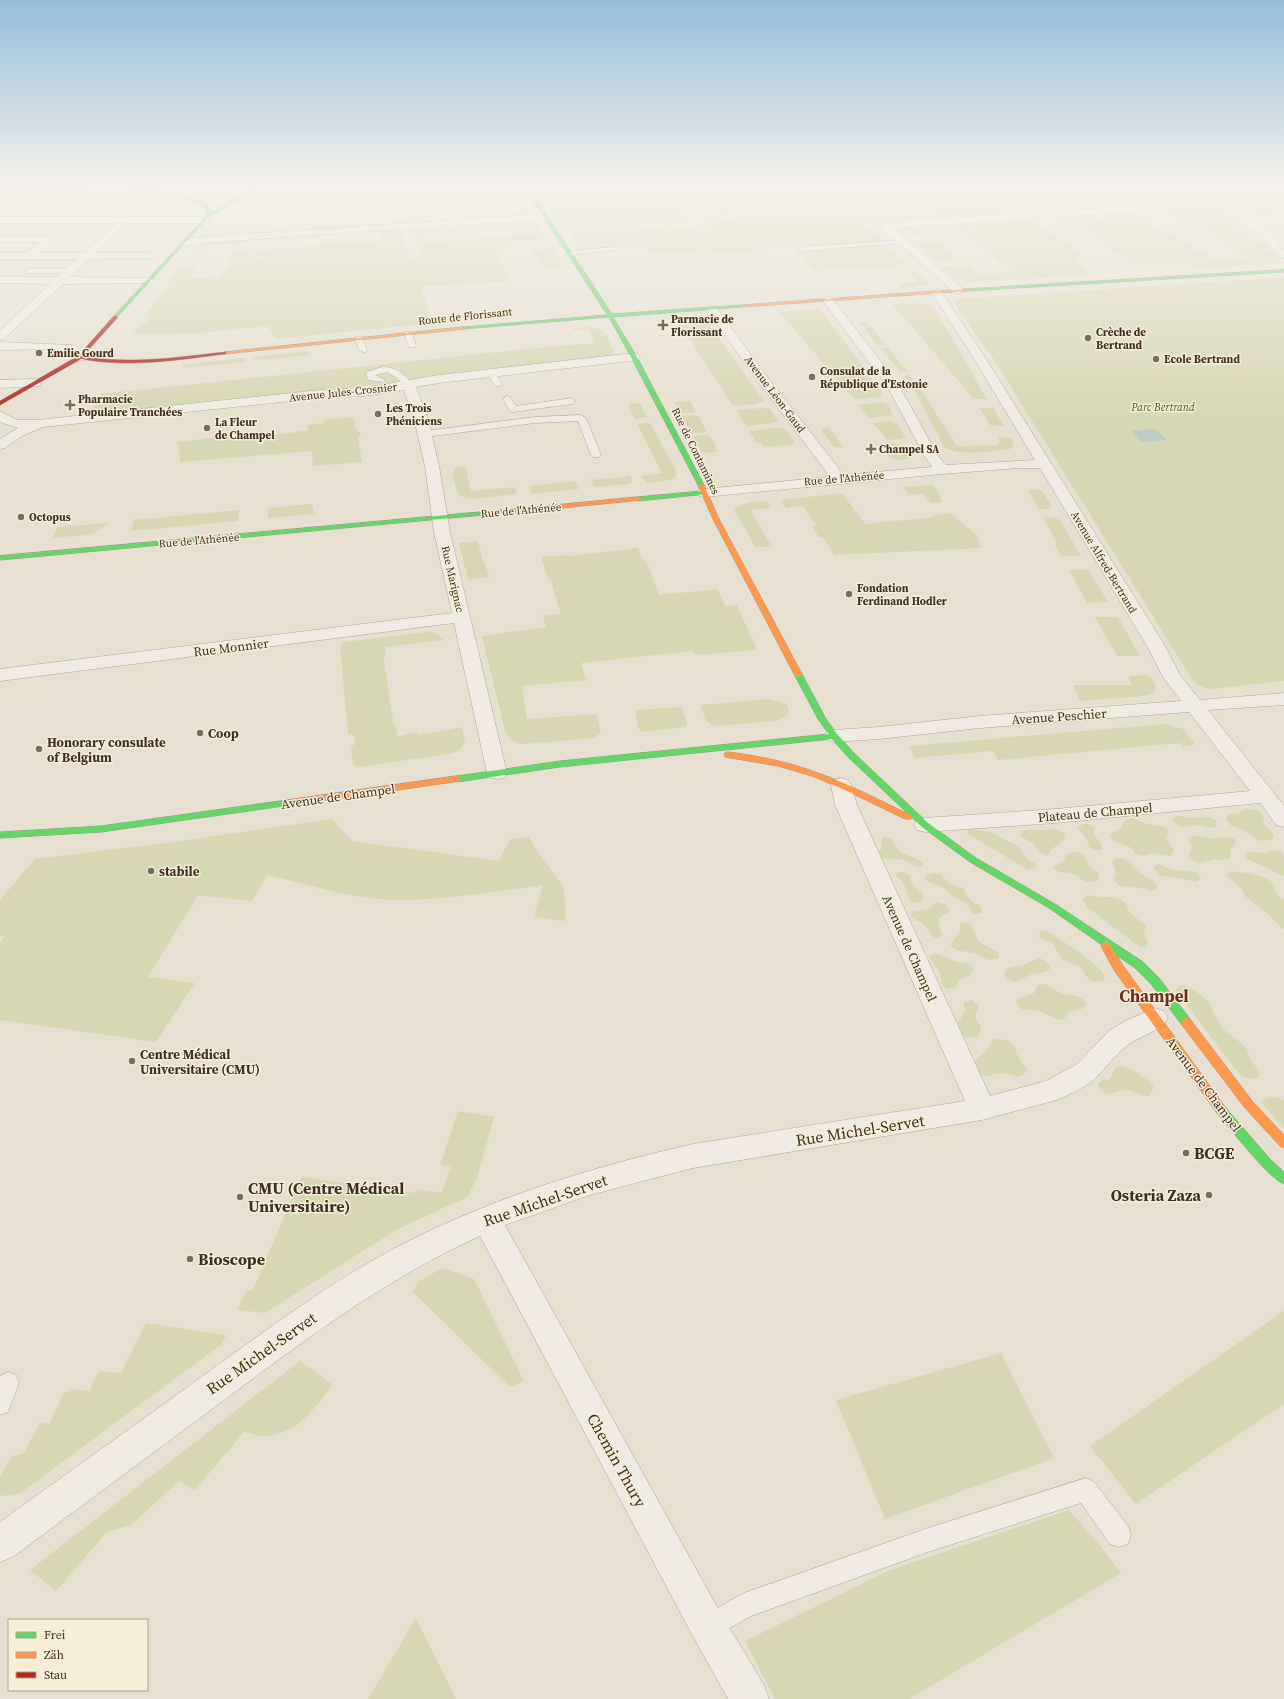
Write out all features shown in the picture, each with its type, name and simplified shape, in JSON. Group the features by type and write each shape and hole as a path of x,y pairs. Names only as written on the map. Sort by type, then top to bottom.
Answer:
{"main road":[{"path":"0,403 80,357 164,264"},
{"name":"Rue de Contamines","path":"578,264 611,316 634,357 697,476 716,519 822,719 834,736"},
{"name":"Route de Florissant","path":"80,357 99,362 126,363 487,326 611,316 958,291 1284,270"},
{"name":"Rue de l'Athénée","path":"0,558 704,493"},
{"name":"Avenue de Champel","path":"0,835 101,829 159,822 560,764 834,736 851,755 925,825 973,860 1052,906 1105,944 1139,965 1155,981 1167,1016 1215,1103 1266,1162 1284,1179"},
{"name":"Avenue de Champel","path":"676,751 767,760 841,785 925,825"},
{"name":"Avenue de Champel","path":"1105,944 1118,967 1167,1016 1284,1143"}],"street":[{"path":"0,336 77,264"},
{"path":"927,264 958,291"},
{"path":"0,280 149,281"},
{"name":"Avenue Alfred-Bertrand","path":"937,293 982,362 1043,464 1156,646 1172,677 1273,807"},
{"path":"828,300 893,385 932,457 942,470"},
{"name":"Avenue Léon-Gaud","path":"712,308 758,372 832,469 837,479"},
{"path":"12,312 25,312"},
{"path":"0,346 66,348 72,349 80,357"},
{"name":"Avenue Jules-Crosnier","path":"51,422 320,394 333,394 409,385 439,379 634,357"},
{"path":"0,384 35,383"},
{"name":"Rue Marignac","path":"409,385 425,434 432,466 442,532 497,773"},
{"path":"0,415 8,422 19,425 51,422"},
{"path":"0,446 18,433 51,422"},
{"name":"Rue de l'Athénée","path":"704,493 942,470 1019,464 1043,464"},
{"name":"Rue Monnier","path":"0,675 463,624"},
{"name":"Avenue Peschier","path":"834,736 879,733 980,722 1284,699"},
{"name":"Avenue de Champel","path":"841,785 846,805 982,1109"},
{"name":"Plateau de Champel","path":"925,825 1063,815 1273,807"},
{"name":"Rue Michel-Servet","path":"0,1544 280,1338 328,1306 425,1248 486,1219 581,1184 652,1165 693,1156 982,1109 1053,1090 1086,1071 1118,1038 1134,1028 1167,1016"},
{"name":"Chemin Thury","path":"486,1219 708,1627 750,1699"}],"lane":[{"path":"29,270 70,271"},
{"path":"408,334 412,345"},
{"path":"359,339 363,350"},
{"path":"381,380 371,378 370,374 375,371 394,370 409,385"},
{"path":"491,373 498,384"},
{"path":"507,399 513,409 572,401"},
{"path":"425,434 535,420 581,418 596,455"},
{"path":"0,1404 8,1383"},
{"path":"708,1627 744,1606 928,1540 1086,1490 1119,1535"}],"green space":[{"path":"227,264 502,264 510,281 421,287 432,323 276,339 268,326 201,333 133,334 141,323 147,323 149,319 144,319 179,268 196,268 190,278 220,277"},
{"path":"541,264 562,264 564,267 543,268"},
{"path":"809,264 909,265 815,271"},
{"path":"1003,264 1080,264 1093,275 970,282 954,278 941,267 967,265 980,275 1013,272"},
{"path":"1188,264 1264,264 1195,269"},
{"path":"917,272 930,285 902,288 897,284 918,282 909,273"},
{"name":"Parc Bertrand","path":"1284,277 1284,681 1211,689 1202,687 1193,681 995,361 957,308 956,299"},
{"path":"919,303 928,305 935,309 987,399 973,399 892,304"},
{"path":"820,309 881,391 882,397 854,399 779,312"},
{"path":"677,319 705,319 764,401 756,404 733,406"},
{"path":"860,322 867,322 885,344 877,345"},
{"path":"589,327 600,329 606,334 614,351 612,354 606,356 284,396 90,415 100,394 595,343 588,328 573,330 572,328"},
{"path":"888,347 907,372 900,372 880,348"},
{"path":"307,351 311,355 253,361 252,357"},
{"path":"245,358 246,362 183,368 183,365"},
{"path":"910,375 923,392 957,446 998,445 998,443 1001,443 998,437 1011,438 1015,446 1010,449 977,453 953,451 945,448 913,388 903,376"},
{"path":"690,401 696,412 680,413 674,402"},
{"path":"882,402 888,404 893,415 869,418 858,405"},
{"path":"640,403 647,417 635,419 628,404"},
{"path":"763,408 770,409 778,421 746,426 736,410"},
{"path":"979,408 993,408 1004,426 991,426"},
{"path":"698,415 707,432 691,433 682,416"},
{"path":"350,417 355,419 353,421 355,422 354,424 356,424 354,426 357,427 355,429 358,429 356,431 360,432 361,437 358,437 362,462 313,466 312,451 180,462 178,442 229,436 229,440 250,439 309,430 307,425 325,423 324,420"},
{"path":"890,421 898,424 905,438 888,440 873,423"},
{"path":"637,424 651,424 677,473 675,477 669,480 648,483 641,476 662,473"},
{"path":"776,428 785,429 795,442 790,445 764,447 761,443 757,443 749,431"},
{"path":"829,428 843,447 834,447 821,429"},
{"path":"709,435 716,446 714,447 717,452 703,453 693,436"},
{"path":"891,443 910,446 913,455 910,458 902,460 891,458 885,453 898,452"},
{"path":"465,466 471,491 515,487 517,494 473,499 458,495 452,473 456,467"},
{"path":"631,476 632,482 629,484 594,487 591,480"},
{"path":"576,481 579,489 531,494 529,486"},
{"path":"933,485 938,491 942,502 931,503 923,494 909,495 903,487"},
{"path":"1028,490 1042,490 1051,505 1049,509 1038,509"},
{"path":"842,493 865,524 935,517 934,515 949,513 977,535 981,548 834,555 823,537 819,537 812,527 816,526 803,506 786,508 781,500"},
{"path":"765,501 771,508 750,510 772,547 755,547 734,509 745,504"},
{"path":"312,504 314,514 268,518 268,508"},
{"path":"239,510 238,521 131,531 134,520"},
{"path":"1043,517 1053,517 1060,520 1081,556 1061,556 1054,543 1057,543"},
{"path":"109,523 93,534 53,538 57,527"},
{"path":"478,541 483,562 485,562 489,577 468,580 459,543"},
{"path":"638,548 643,561 646,561 659,595 718,589 725,606 737,605 757,650 697,655 693,651 581,663 586,680 522,686 527,719 597,714 601,733 593,738 523,744 513,741 506,734 482,636 546,627 543,616 561,614 551,581 549,581 541,557 570,556"},
{"path":"1083,569 1089,571 1108,602 1087,603 1069,570"},
{"path":"1095,617 1118,617 1140,656 1117,656"},
{"path":"426,632 435,633 444,640 385,647 386,655 383,655 394,726 396,726 398,736 417,732 418,735 462,727 465,742 461,749 453,753 360,767 355,766 353,764 351,747 355,744 354,735 348,734 340,645 344,642"},
{"path":"1146,675 1151,677 1156,688 1153,693 1144,696 1080,701 1073,685 1132,685 1128,676"},
{"path":"769,699 787,704 789,710 787,716 776,721 714,726 706,721 700,705"},
{"path":"682,707 687,724 685,727 643,732 639,729 635,710"},
{"path":"1166,724 1183,729 1194,742 1193,745 1183,747 1180,743 998,760 992,751 915,758 909,746"},
{"path":"1245,809 1259,811 1263,816 1264,825 1273,833 1274,837 1271,840 1262,841 1256,839 1243,830 1230,825 1225,819 1228,814 1237,814"},
{"path":"1178,816 1192,818 1209,817 1216,820 1217,826 1212,828 1199,825 1182,827 1173,822 1174,818"},
{"path":"1133,818 1147,824 1166,827 1170,832 1166,836 1167,841 1174,850 1172,854 1169,856 1152,853 1141,856 1136,854 1130,847 1112,840 1110,834 1119,829 1124,821"},
{"path":"332,819 352,841 499,861 510,839 529,837 537,851 564,888 566,921 534,917 543,885 462,896 401,900 352,895 267,875 252,901 198,895 148,977 195,983 156,1042 0,1020 0,943 5,936 0,935 0,900 35,859 167,843"},
{"path":"1083,824 1089,824 1095,828 1094,836 1102,843 1102,850 1094,850 1089,847 1087,839 1077,828"},
{"path":"969,828 996,834 1000,838 1015,844 1020,848 1027,859 1035,863 1036,868 1028,870 968,834 967,832"},
{"path":"1052,828 1062,832 1066,837 1053,848 1048,855 1040,853 1033,843 1020,836 1022,831"},
{"path":"1194,835 1209,838 1230,837 1236,840 1236,844 1230,850 1230,859 1215,859 1198,863 1188,858 1192,847 1188,838"},
{"path":"884,836 893,839 894,844 900,851 916,858 923,863 922,866 915,866 901,859 885,859 879,857 877,853 882,847 881,839"},
{"path":"1272,850 1281,851 1284,856 1284,876 1245,858 1245,855 1248,852 1267,853"},
{"path":"1074,851 1084,854 1089,866 1097,871 1099,877 1096,881 1085,881 1076,875 1059,872 1055,869 1053,866 1063,862 1067,854"},
{"path":"1121,858 1126,860 1139,872 1151,879 1157,886 1156,889 1152,891 1137,887 1119,886 1114,880 1116,873 1112,862 1114,859"},
{"path":"1158,864 1173,870 1196,872 1201,878 1196,882 1180,878 1160,876 1154,869 1154,867"},
{"path":"904,872 910,876 912,884 924,895 922,901 913,902 909,899 904,884 896,876 896,874"},
{"path":"1231,872 1241,872 1254,875 1271,881 1274,884 1273,889 1279,897 1284,900 1284,930 1267,913 1246,897 1238,885 1228,877 1227,874"},
{"path":"933,873 940,874 950,884 964,889 970,900 981,906 983,912 975,914 971,912 968,906 963,902 952,896 940,886 925,879 925,876"},
{"path":"1088,895 1113,898 1122,900 1126,903 1129,912 1146,926 1144,934 1148,944 1146,947 1141,948 1087,907 1082,900"},
{"path":"936,902 945,904 950,911 939,918 938,923 943,935 938,939 933,936 922,923 911,916 912,912 928,909"},
{"path":"963,922 971,925 979,941 997,952 999,954 999,958 989,960 974,953 959,951 950,944 960,933 960,923"},
{"path":"1043,931 1047,931 1094,964 1105,976 1103,981 1094,982 1089,980 1079,966 1064,961 1053,944 1040,937 1039,934"},
{"path":"935,953 954,961 969,964 973,968 972,974 960,980 954,988 947,989 942,985 940,973 929,957"},
{"path":"1039,958 1051,966 1049,970 1029,975 1015,981 1008,979 1004,975 1008,968 1023,965"},
{"path":"1042,984 1062,993 1078,997 1085,1001 1086,1005 1082,1009 1069,1012 1064,1019 1061,1020 1039,1011 1018,1007 1016,1000 1033,994 1038,986"},
{"path":"1183,985 1193,989 1210,1003 1216,1018 1223,1029 1246,1047 1250,1059 1259,1071 1259,1077 1250,1079 1241,1076 1176,991 1178,986"},
{"path":"972,1000 979,1005 975,1018 981,1029 976,1037 969,1038 960,1034 956,1025 965,1012 964,1002"},
{"path":"994,1039 1008,1040 1014,1046 1017,1055 1027,1069 1025,1073 1018,1076 999,1073 986,1076 978,1073 972,1063 987,1050"},
{"path":"1120,1066 1133,1070 1153,1085 1153,1090 1149,1096 1129,1090 1106,1094 1099,1088 1098,1083 1104,1079 1109,1080 1114,1069"},
{"path":"1277,1097 1284,1100 1284,1129 1262,1103 1266,1098"},
{"path":"458,1111 494,1117 477,1178 467,1197 396,1230 265,1313 237,1310 247,1290 253,1290 301,1177 415,1193 416,1189 441,1193 451,1167 440,1165"},
{"path":"442,1268 474,1279 524,1381 510,1387 413,1292 418,1282"},
{"path":"1284,1311 1284,1404 1136,1504 1090,1446"},
{"path":"146,1323 226,1335 222,1344 19,1494 0,1496 0,1477 11,1457 24,1453 40,1423 49,1424 63,1394 75,1389 89,1391 99,1371 121,1373"},
{"path":"1001,1353 1054,1458 885,1519 836,1400"},
{"path":"300,1361 333,1385 312,1411 297,1425 277,1434 265,1436 244,1432 195,1490 179,1481 131,1525 107,1532 56,1591 30,1570"},
{"path":"1069,1510 1097,1542 1121,1573 909,1699 775,1699 745,1641 890,1570"},
{"path":"416,1618 456,1699 368,1699"}],"shaded area":[{"path":"1155,429 1167,440 1142,442 1131,431"}],"traffic: fast":[{"path":"116,317 164,264"},
{"path":"577,264 606,308 634,357 701,485"},
{"path":"967,290 1284,271"},
{"path":"463,328 524,322 743,306"},
{"path":"639,499 704,493"},
{"path":"0,558 514,511"},
{"path":"798,674 822,719 834,736 851,755 925,825 973,860 1052,906 1139,965 1155,981 1186,1022"},
{"path":"457,779 560,764 834,736"},
{"path":"0,835 101,829 288,803"},
{"path":"1221,1110 1266,1162 1284,1179"}],"traffic: slow":[{"path":"743,306 967,290"},
{"path":"225,353 463,328"},
{"path":"701,485 716,519 798,674"},
{"path":"514,511 639,499"},
{"path":"728,755 778,764 815,774 908,817"},
{"path":"288,803 457,779"},
{"path":"1106,946 1118,967 1221,1110"},
{"path":"1186,1022 1249,1105 1284,1143"}],"traffic: jam":[{"path":"0,403 80,357 116,317"},
{"path":"80,357 116,362 134,362 170,360 225,353"}],"place":[{"name":"Parmacie de Florissant","path":"663,325"},
{"name":"Crèche de Bertrand","path":"1088,338"},
{"name":"Emilie Gourd","path":"39,353"},
{"name":"Ecole Bertrand","path":"1156,359"},
{"name":"Consulat de la République d'Estonie","path":"812,377"},
{"name":"Pharmacie Populaire Tranchées","path":"70,405"},
{"name":"Les Trois Phéniciens","path":"378,414"},
{"name":"La Fleur de Champel","path":"207,428"},
{"name":"Champel SA","path":"871,449"},
{"name":"Octopus","path":"21,517"},
{"name":"Fondation Ferdinand Hodler","path":"849,594"},
{"name":"Coop","path":"200,733"},
{"name":"Honorary consulate of Belgium","path":"39,749"},
{"name":"stabile","path":"151,871"},
{"name":"Centre Médical Universitaire (CMU)","path":"132,1061"},
{"name":"BCGE","path":"1186,1153"},
{"name":"Osteria Zaza","path":"1209,1195"},
{"name":"CMU (Centre Médical Universitaire)","path":"240,1197"},
{"name":"Bioscope","path":"190,1259"}],"district":[{"name":"Champel","path":"1154,996"}]}
